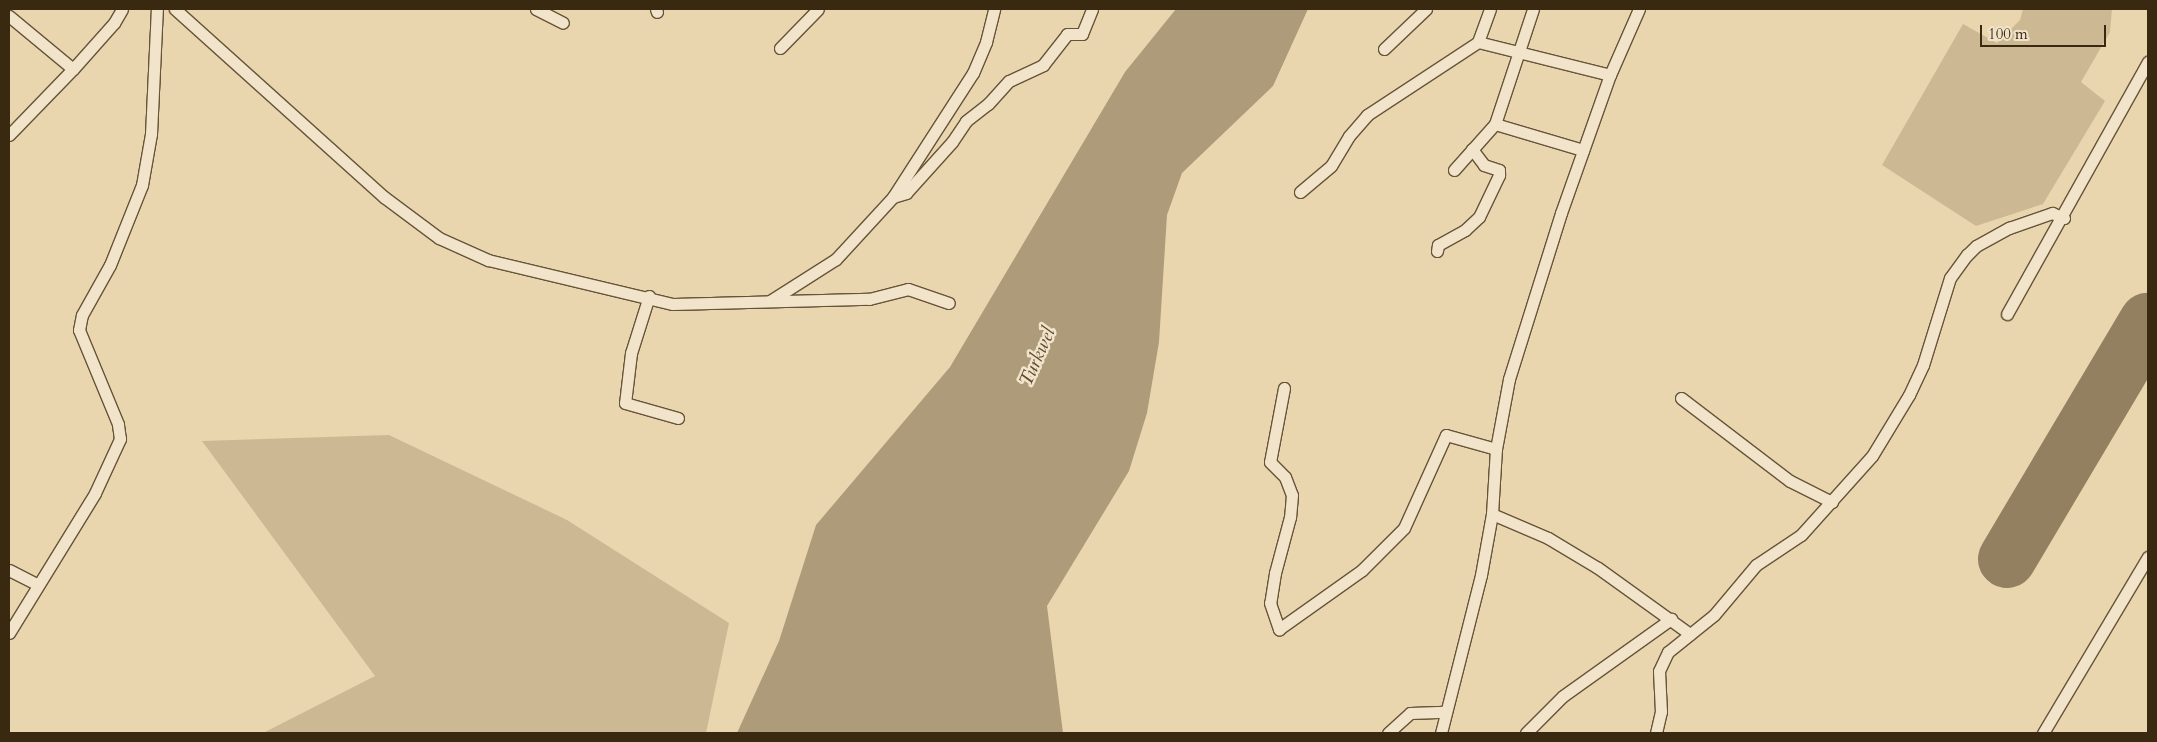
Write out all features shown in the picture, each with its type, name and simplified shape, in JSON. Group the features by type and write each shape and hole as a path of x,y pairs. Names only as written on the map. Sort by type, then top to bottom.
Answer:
{"street":[{"path":"9,135 73,69 114,23 122,9"},
{"path":"9,632 36,584 95,493 120,438 118,424 79,330 142,185 151,134 156,9"},
{"path":"174,9 273,95 338,159 440,238 488,260 649,296 673,304 869,299 908,289 949,303"},
{"path":"536,9 563,22"},
{"path":"780,48 818,9"},
{"path":"770,301 836,259 893,196 972,73 986,42 994,9"},
{"path":"893,196 899,197 906,192 952,142 966,121 988,104 1009,81 1043,65 1067,34 1082,34 1092,9"},
{"path":"1384,49 1426,9"},
{"path":"1300,192 1331,166 1349,136 1368,115 1478,42 1490,9"},
{"path":"1454,170 1495,124 1533,9"},
{"path":"1441,733 1481,575 1492,514 1496,449 1509,379 1538,280 1583,150 1610,75 1639,9"},
{"path":"9,16 73,69"},
{"path":"1478,42 1610,75"},
{"path":"2007,314 2064,218 2148,62"},
{"path":"1495,124 1583,150"},
{"path":"1437,251 1438,245 1465,230 1479,217 1499,175 1499,170 1484,165 1472,150"},
{"path":"1656,733 1661,712 1659,678 1663,661 1673,647 1714,615 1756,565 1801,535 1832,502 1883,441 1905,403 1923,365 1950,278 1967,255 1976,246 2009,228 2052,214 2064,218"},
{"path":"649,296 631,353 626,403 678,418"},
{"path":"1284,388 1270,462 1285,477 1292,495 1290,517 1275,573 1270,603 1279,629 1362,570 1404,528 1446,435 1496,449"},
{"path":"1681,398 1790,481 1832,502"},
{"path":"1492,514 1548,538 1617,579 1690,634"},
{"path":"2043,733 2146,565"},
{"path":"9,570 36,584"},
{"path":"1526,733 1563,696 1671,619"},
{"path":"1388,733 1410,714 1445,712"}],"shaded area":[{"path":"2023,9 2112,9 2110,32 2081,82 2105,101 2043,204 1976,226 1882,165 1963,24 1997,43 2020,20"},
{"path":"389,435 567,520 729,623 706,733 263,733 375,676 202,441"}],"water":[{"name":"Turkwel","path":"1176,9 1308,9 1273,86 1182,173 1167,215 1159,342 1147,413 1129,471 1047,606 1063,733 737,733 779,641 816,525 950,367 1125,72"}],"runway":[{"path":"2007,559 2148,322"}]}
